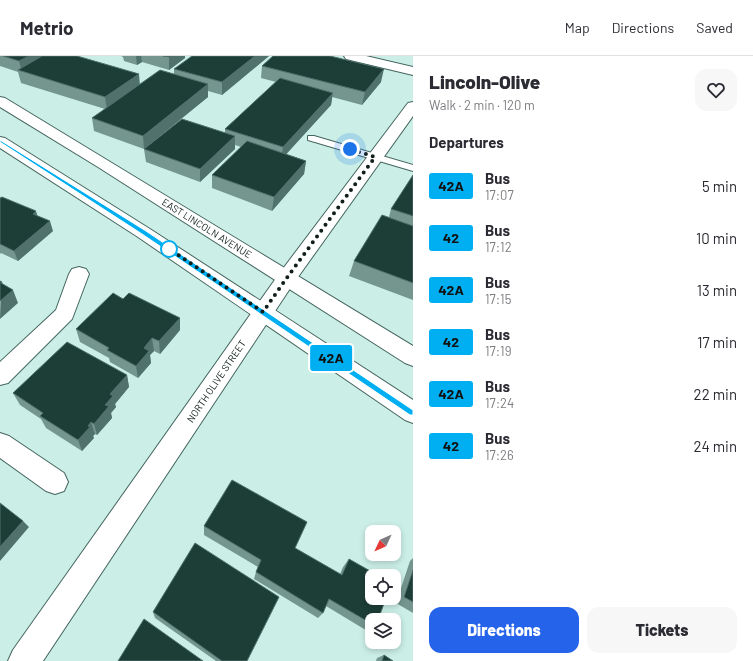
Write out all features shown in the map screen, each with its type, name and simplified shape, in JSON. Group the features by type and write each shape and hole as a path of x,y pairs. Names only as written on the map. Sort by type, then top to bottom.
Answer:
{"main road":[{"path":"350,56 413,72"},
{"name":"EAST LINCOLN AVENUE","path":"0,101 63,138 286,279 413,357"},
{"name":"NORTH OLIVE STREET","path":"24,661 286,279 413,106"},
{"path":"0,141 144,233 413,413"},
{"path":"0,376 65,314 79,274"},
{"path":"0,444 55,482"}],"lane":[{"path":"311,138 413,168"}],"building":[{"path":"3,56 29,56 19,61"},
{"path":"42,56 77,56 139,74 105,97 18,70"},
{"path":"192,56 255,56 222,82 174,69"},
{"path":"273,56 330,56 384,69 365,92 262,66"},
{"path":"160,70 208,84 143,136 92,118"},
{"path":"280,78 333,93 283,147 225,129"},
{"path":"182,119 235,136 200,169 144,149"},
{"path":"247,141 306,161 274,197 212,175"},
{"path":"413,175 413,216 391,209"},
{"path":"2,197 36,211 33,214 50,221 14,251 0,244 0,198"},
{"path":"382,215 413,226 413,283 354,261"},
{"path":"0,281 13,290 0,301"},
{"path":"113,293 123,299 129,293 180,318 159,341 152,338 144,348 149,351 136,366 107,350 109,348 76,329"},
{"path":"67,342 127,375 110,394 113,396 105,405 109,406 94,424 91,422 88,426 90,427 78,440 40,416 43,413 13,393"},
{"path":"232,480 307,522 295,548 342,575 349,559 367,569 365,569 365,605 383,605 381,613 365,613 365,620 329,599 323,613 256,572 261,560 204,526"},
{"path":"0,503 23,521 0,547"},
{"path":"195,543 279,597 247,661 222,661 153,612"},
{"path":"413,570 413,602 404,597"},
{"path":"144,619 203,661 118,661"},
{"path":"384,655 393,661 382,661"}],"bus line":[{"name":"42A","path":"0,141 144,233 413,413"}],"route":[{"path":"169,249 168,248 263,312 375,157 350,149"}]}
